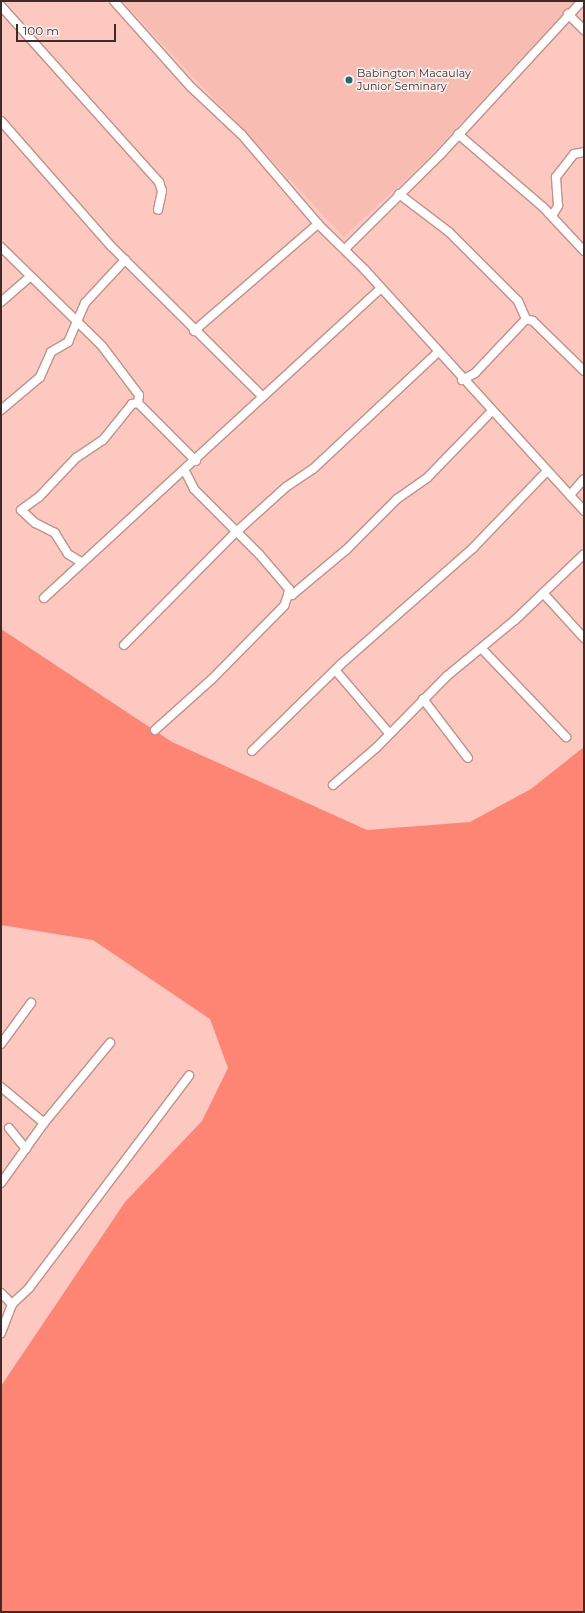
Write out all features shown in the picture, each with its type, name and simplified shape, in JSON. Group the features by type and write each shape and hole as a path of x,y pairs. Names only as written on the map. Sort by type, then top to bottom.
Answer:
{"street":[{"path":"114,1 192,87 242,135 318,224 345,249 437,353 570,495 584,512"},
{"path":"345,249 458,134 568,14 582,1"},
{"path":"1,6 159,182 162,191 158,210"},
{"path":"568,14 584,30"},
{"path":"1,121 125,260 194,331 262,396"},
{"path":"458,134 552,216 584,251"},
{"path":"552,216 558,206 556,178 574,154 584,152"},
{"path":"400,194 449,232 518,301 526,319"},
{"path":"194,331 318,224"},
{"path":"1,247 77,325 102,346 139,394 138,403"},
{"path":"1,410 32,386 46,367 50,352 68,342 93,292 125,260"},
{"path":"1,302 30,277"},
{"path":"44,598 81,562 196,461 262,396 380,289"},
{"path":"526,319 533,321 584,371"},
{"path":"462,380 476,373 526,319"},
{"path":"124,645 235,533 286,487 313,469 437,353"},
{"path":"138,403 196,461"},
{"path":"81,562 68,554 55,533 35,523 21,510 39,497 76,458 103,440 132,404 138,403"},
{"path":"288,595 298,593 398,499 427,478 491,412"},
{"path":"155,730 212,679 284,606 289,589 189,483 185,471"},
{"path":"252,751 336,671 473,548 547,471"},
{"path":"570,495 584,479"},
{"path":"333,785 423,699 482,649 584,554"},
{"path":"543,593 584,638"},
{"path":"482,649 566,737"},
{"path":"336,671 389,733"},
{"path":"423,699 468,758"},
{"path":"1,1044 31,1003"},
{"path":"1,1183 44,1123 110,1044"},
{"path":"1,1333 12,1304 29,1288 189,1076"},
{"path":"1,1087 44,1123"},
{"path":"9,1128 26,1148"},
{"path":"1,1293 12,1304"}],"shaded area":[{"name":"Babington Macaulay Junior Seminary","path":"122,1 575,1 426,160 344,237"},
{"path":"1,629 172,742 367,830 470,822 531,789 584,747 584,1612 1,1612 1,1386 125,1202 202,1121 228,1068 210,1019 93,940 1,925"}],"place":[{"name":"Babington Macaulay Junior Seminary","path":"349,80"}]}
